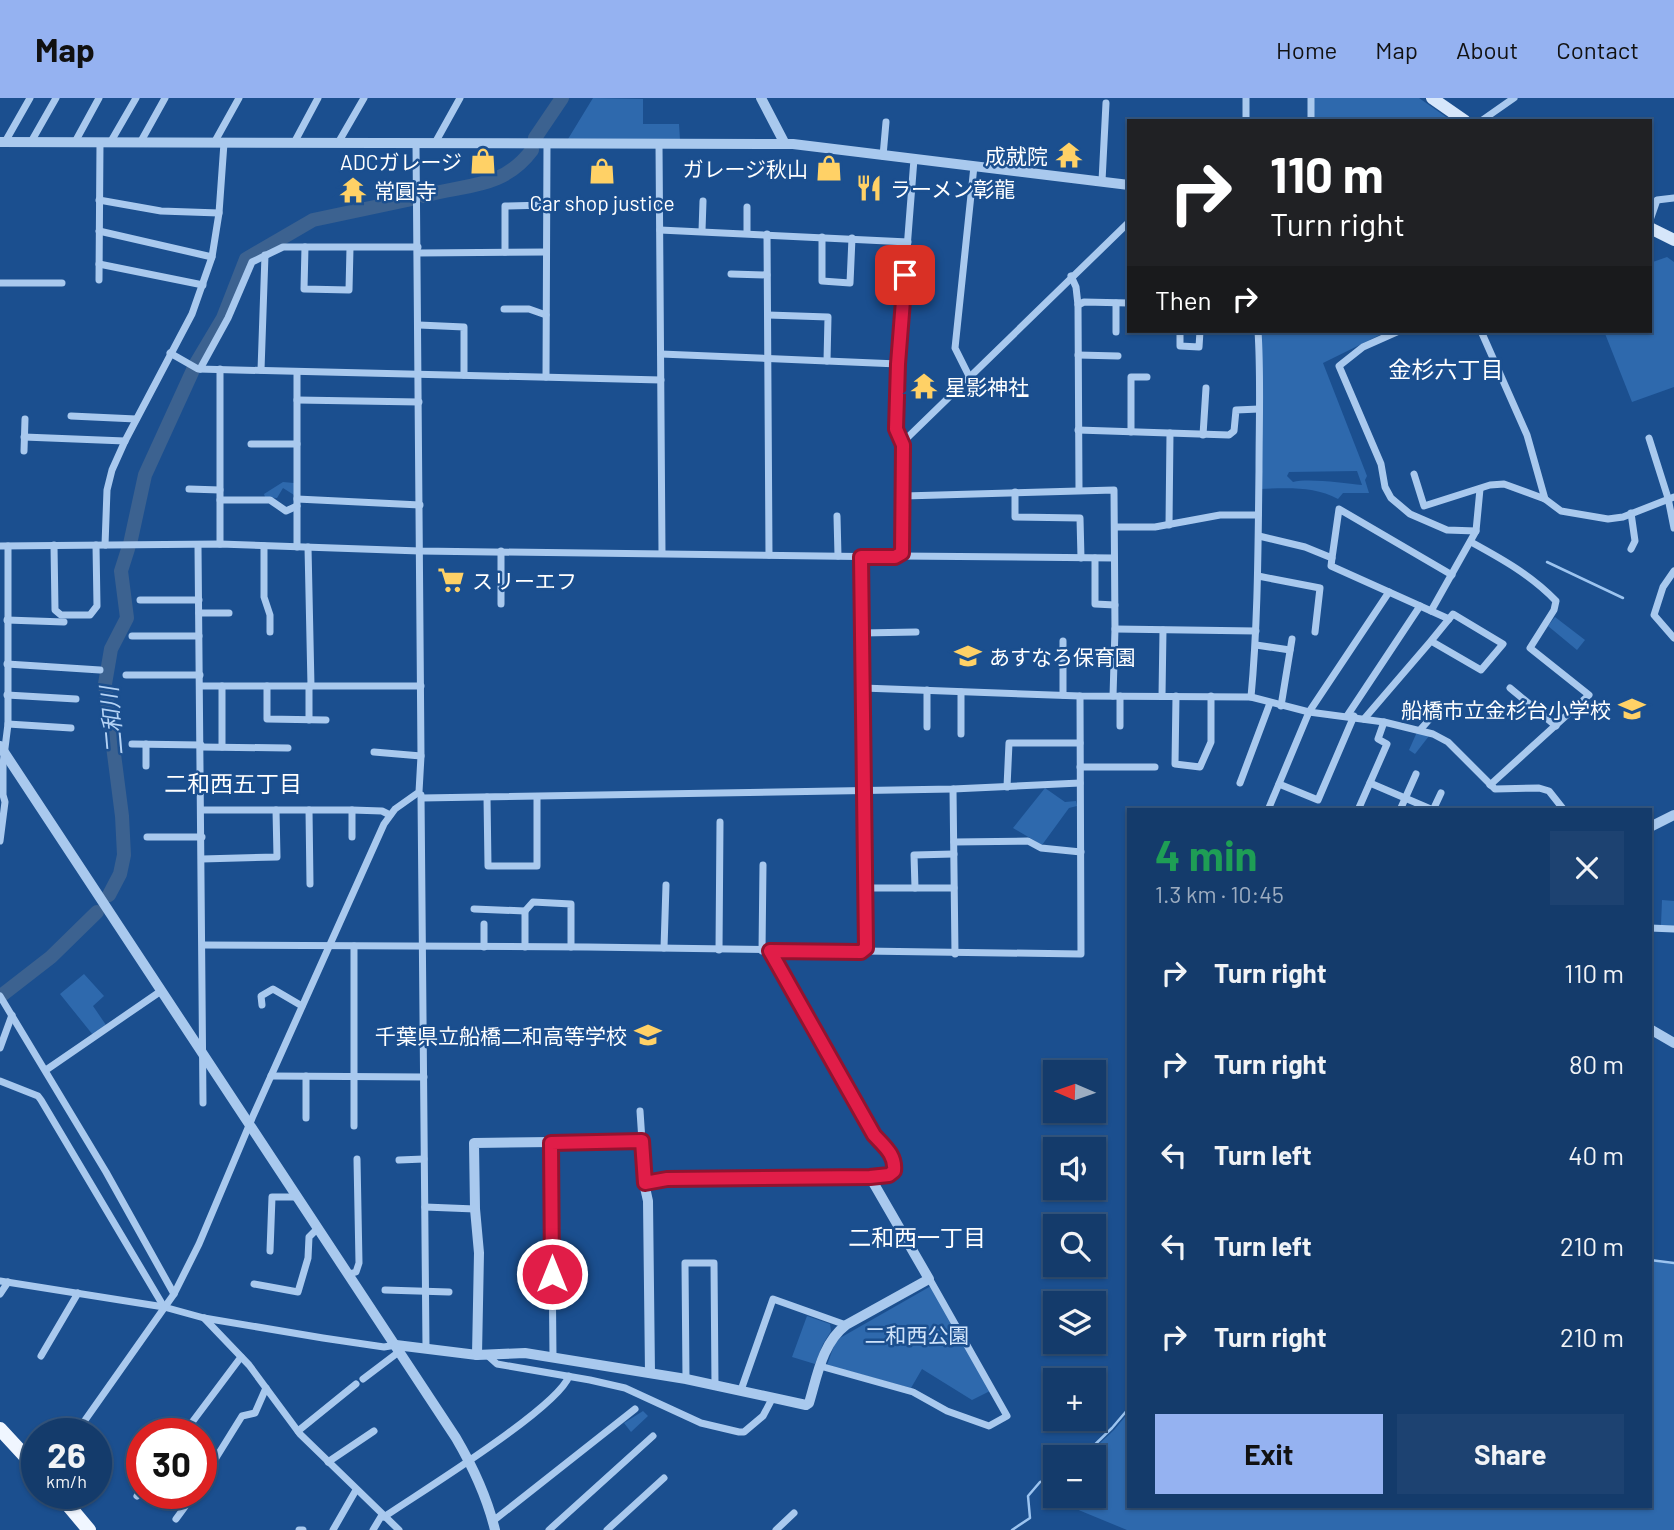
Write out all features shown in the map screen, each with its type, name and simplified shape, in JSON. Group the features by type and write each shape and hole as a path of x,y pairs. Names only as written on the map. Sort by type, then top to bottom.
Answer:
{"main road":[{"path":"1432,98 1462,119"},
{"path":"1653,232 1674,240"},
{"path":"0,1429 21,1452"},
{"path":"71,1509 89,1530"}],"street":[{"path":"3,142 30,98"},
{"path":"31,142 56,98"},
{"path":"75,142 99,98"},
{"path":"99,280 99,200 105,143 136,98"},
{"path":"140,143 165,98"},
{"path":"105,545 107,490 112,470 192,314 212,257 219,213 219,143 239,98"},
{"path":"294,143 318,98"},
{"path":"338,143 364,98"},
{"path":"435,143 460,98"},
{"path":"761,98 785,144"},
{"path":"1246,98 1246,119"},
{"path":"1311,98 1311,119"},
{"path":"1484,119 1514,98"},
{"path":"1102,181 1106,103"},
{"path":"883,156 886,122"},
{"path":"3,142 785,144 1127,184"},
{"path":"416,143 426,1347"},
{"path":"546,377 547,144"},
{"path":"659,144 662,553"},
{"path":"900,556 903,549 904,496 903,445 896,429 898,364 914,159"},
{"path":"969,376 955,348 974,166"},
{"path":"1652,214 1657,200 1674,198"},
{"path":"99,200 161,211 219,213"},
{"path":"702,231 703,201"},
{"path":"505,252 505,206 547,205"},
{"path":"747,207 747,233"},
{"path":"903,445 969,376 1127,224"},
{"path":"660,230 767,233 908,242"},
{"path":"99,231 212,257"},
{"path":"767,233 769,555"},
{"path":"822,237 822,281 850,283 852,238"},
{"path":"196,368 228,318 252,261 283,247 546,252"},
{"path":"305,247 304,289 349,290 350,247"},
{"path":"261,370 265,255"},
{"path":"99,264 203,285"},
{"path":"731,274 767,275"},
{"path":"1071,276 1078,305 1079,490"},
{"path":"0,283 62,284"},
{"path":"1078,305 1084,302 1127,303"},
{"path":"1116,303 1116,332"},
{"path":"504,309 529,309 546,315"},
{"path":"768,315 828,317 827,361"},
{"path":"419,325 464,327 464,375"},
{"path":"1181,333 1180,346 1199,347 1200,333"},
{"path":"1251,697 1256,645 1259,536 1258,333"},
{"path":"1394,333 1363,347 1339,366 1381,464 1385,487 1391,498 1413,516 1449,530 1475,531"},
{"path":"1482,333 1527,435 1545,499"},
{"path":"170,354 196,368 661,380"},
{"path":"661,354 898,364"},
{"path":"1078,355 1118,356"},
{"path":"220,369 220,544"},
{"path":"297,372 297,547"},
{"path":"1131,432 1131,377 1147,377"},
{"path":"1203,435 1206,388"},
{"path":"297,400 419,402"},
{"path":"1078,430 1203,435 1232,433 1236,410 1259,409"},
{"path":"71,416 136,419"},
{"path":"24,451 25,419"},
{"path":"1168,525 1170,433"},
{"path":"24,437 125,442"},
{"path":"1649,438 1671,497 1674,528"},
{"path":"251,444 297,444"},
{"path":"1414,474 1424,506 1504,484 1545,499 1566,513 1608,519 1671,497"},
{"path":"189,489 220,490"},
{"path":"1431,611 1471,542 1475,531 1480,489"},
{"path":"904,496 1114,490 1115,629 1120,726"},
{"path":"1014,492 1015,517 1080,518 1081,558"},
{"path":"220,500 270,500 286,511 297,503 420,505"},
{"path":"1449,619 1331,566 1339,509 1452,575"},
{"path":"1631,513 1635,541 1631,549"},
{"path":"1115,527 1168,525 1220,515 1258,515"},
{"path":"837,516 838,556"},
{"path":"1259,536 1305,547 1332,558"},
{"path":"1471,542 1502,558 1538,582 1556,601 1555,610 1530,648 1589,695 1490,785"},
{"path":"0,841 5,802 2,749 8,724 4,546 220,544 420,551 1114,558"},
{"path":"54,545 55,610 61,615 90,615 97,606 96,545"},
{"path":"198,546 203,1103"},
{"path":"264,546 264,597 270,615 270,632"},
{"path":"308,547 309,720"},
{"path":"501,551 501,604"},
{"path":"861,557 864,951"},
{"path":"1095,558 1095,604 1115,605"},
{"path":"1674,571 1663,587 1654,615 1674,638"},
{"path":"1258,576 1320,588 1315,632"},
{"path":"1269,808 1310,712 1390,592"},
{"path":"141,600 199,600"},
{"path":"1279,784 1318,800 1350,716 1420,606"},
{"path":"199,613 229,613"},
{"path":"1364,719 1453,614 1503,644 1480,670 1431,641"},
{"path":"7,620 64,622"},
{"path":"1115,629 1256,631"},
{"path":"1162,696 1163,631"},
{"path":"862,633 916,632"},
{"path":"132,636 199,636"},
{"path":"1281,706 1292,639"},
{"path":"1063,641 1063,695"},
{"path":"1256,645 1290,650"},
{"path":"7,664 100,670"},
{"path":"126,675 200,675"},
{"path":"200,686 421,686"},
{"path":"222,686 222,747"},
{"path":"267,686 267,719 326,720"},
{"path":"863,688 1063,695 1251,697 1310,712 1350,716 1420,730 1448,742 1490,785 1499,790 1539,788 1556,797 1562,808"},
{"path":"1510,688 1556,726"},
{"path":"927,691 927,727"},
{"path":"961,692 961,734"},
{"path":"8,695 76,699"},
{"path":"203,945 1081,954 1080,695"},
{"path":"1176,696 1175,764 1200,767 1211,742 1211,696"},
{"path":"1240,783 1270,703"},
{"path":"1420,730 1435,713"},
{"path":"1359,808 1387,744 1378,739 1384,722"},
{"path":"8,724 71,728"},
{"path":"1007,787 1009,743 1080,743"},
{"path":"132,744 288,748"},
{"path":"146,744 146,765"},
{"path":"2,749 398,1348 469,1460 494,1525 635,1409"},
{"path":"374,752 421,756"},
{"path":"1080,767 1154,767"},
{"path":"1401,808 1416,774"},
{"path":"87,1418 174,1294 199,1244 249,1125 384,824 395,809 420,795 537,797 953,789 1080,783"},
{"path":"1370,783 1428,808"},
{"path":"953,789 955,954"},
{"path":"1434,808 1441,793"},
{"path":"487,797 488,866 537,866 537,797"},
{"path":"201,810 352,810 382,811 390,815"},
{"path":"202,859 277,857 276,810"},
{"path":"309,810 310,884"},
{"path":"352,810 352,836"},
{"path":"1652,826 1674,814"},
{"path":"719,950 720,822"},
{"path":"148,837 202,837"},
{"path":"954,842 1028,841 1041,848 1081,852"},
{"path":"915,888 914,855 954,854"},
{"path":"645,1183 667,1179 870,1177 892,1174 895,1161 874,1135 766,951 763,865"},
{"path":"664,948 666,885"},
{"path":"865,888 954,888"},
{"path":"525,947 525,911 533,902 571,904 571,947"},
{"path":"474,909 525,911"},
{"path":"484,924 484,947"},
{"path":"1652,928 1674,929"},
{"path":"354,946 354,1126"},
{"path":"262,1005 261,996 273,989 302,1006"},
{"path":"46,1070 161,991"},
{"path":"1,997 46,1070 174,1294"},
{"path":"0,1048 12,1015"},
{"path":"1652,1030 1674,1042"},
{"path":"271,1076 424,1077"},
{"path":"306,1076 306,1118"},
{"path":"0,1081 38,1096 41,1100 164,1307"},
{"path":"640,1111 648,1201 650,1373"},
{"path":"482,1355 474,1143 642,1141"},
{"path":"551,1143 553,1357"},
{"path":"349,1274 356,1272 359,1263 357,1159"},
{"path":"399,1160 424,1160"},
{"path":"820,1366 913,1392 947,1411 989,1426 1007,1416 870,1177"},
{"path":"270,1251 272,1197 298,1197"},
{"path":"425,1207 475,1209"},
{"path":"254,1284 298,1292 308,1258 309,1237 318,1228"},
{"path":"199,1244 211,1247"},
{"path":"685,1379 685,1263 714,1264 715,1385"},
{"path":"0,1294 4,1281 164,1307 204,1318 384,1347 426,1347 482,1355 525,1353 553,1357 685,1379 804,1405 809,1404 830,1340 846,1325 929,1278"},
{"path":"385,1290 449,1292"},
{"path":"41,1356 78,1293"},
{"path":"741,1390 773,1299 846,1325"},
{"path":"204,1318 241,1357 298,1432 398,1530"},
{"path":"298,1432 398,1348"},
{"path":"482,1355 497,1364 569,1376 634,1391 701,1423 744,1433 763,1416 773,1397"},
{"path":"195,1418 241,1357"},
{"path":"373,1530 383,1516 469,1460 547,1403 566,1384 569,1376"},
{"path":"217,1456 242,1416 256,1413 265,1388"},
{"path":"328,1462 374,1431"},
{"path":"549,1530 653,1436"},
{"path":"607,1530 664,1478"},
{"path":"333,1530 356,1490"},
{"path":"176,1519 183,1509"},
{"path":"776,1530 794,1513"}],"green space":[{"path":"593,98 643,99 643,124 679,124 680,140 568,139"},
{"path":"1314,98 1419,98 1449,119 1314,119"},
{"path":"1667,257 1674,262 1674,387 1632,402 1605,333 1652,333 1652,262"},
{"path":"1260,333 1384,333 1323,363 1367,476 1365,480 1369,493 1343,493 1338,499 1319,492 1290,488 1260,489","holes":["1357,471 1362,485 1293,482 1287,476 1289,472"]},
{"path":"283,482 294,483 294,495 283,488 277,498 265,497 264,494"},
{"path":"1555,617 1585,640 1577,650 1548,626"},
{"path":"1417,732 1429,736 1415,754 1409,750"},
{"path":"1045,788 1065,802 1076,801 1077,806 1069,808 1042,845 1013,828"},
{"path":"1662,900 1674,901 1674,926 1661,925"},
{"path":"84,974 104,996 93,1006 106,1025 93,1035 60,994"},
{"path":"1652,1261 1674,1264 1674,1530 1127,1530 1074,1508 1106,1508 1106,1445 1098,1445 1127,1414 1127,1508 1652,1508"},
{"name":"二和西公園","path":"931,1286 990,1391 972,1400 922,1369 911,1388 827,1365 835,1343 840,1338"},
{"path":"807,1316 830,1324 831,1331 815,1364 792,1357"},
{"path":"643,1411 648,1416 631,1432 624,1423"}],"waterway":[{"name":"二和川","path":"535,138 562,98"},
{"name":"二和川","path":"424,196 496,179 521,163 532,150"},
{"name":"二和川","path":"195,365 223,318 246,259 313,220 412,199"},
{"name":"二和川","path":"130,544 145,475 193,370"},
{"name":"二和川","path":"109,895 120,874 124,855 122,816 105,684 111,649 127,618 121,571 128,549"},
{"path":"1547,562 1623,598"},
{"name":"二和川","path":"2,995 51,957 97,912"},
{"path":"1652,1260 1674,1263"},
{"path":"1094,1445 1127,1410"},
{"path":"1012,1530 1030,1518 1028,1496 1043,1481"}],"place":[{"name":"成就院","path":"1069,155"},
{"name":"ADCガレージ","path":"483,161"},
{"name":"ガレージ秋山","path":"829,168"},
{"name":"Car shop justice","path":"602,171"},
{"name":"ラーメン彰龍","path":"869,188"},
{"name":"常圓寺","path":"353,190"},
{"name":"星影神社","path":"924,386"},
{"name":"スリーエフ","path":"451,580"},
{"name":"あすなろ保育園","path":"968,656"},
{"name":"船橋市立金杉台小学校","path":"1632,709"},
{"name":"千葉県立船橋二和高等学校","path":"648,1035"}],"district":[{"name":"金杉六丁目","path":"1446,369"},
{"name":"二和西五丁目","path":"233,783"},
{"name":"二和西一丁目","path":"917,1237"}],"route":[{"path":"552,1274 551,1143 642,1141 642,1174 645,1183 667,1179 870,1177 889,1175 894,1171 893,1156 874,1135 770,951 861,952 866,948 861,557 895,557 902,553 903,445 896,435 896,429 905,275"}]}
